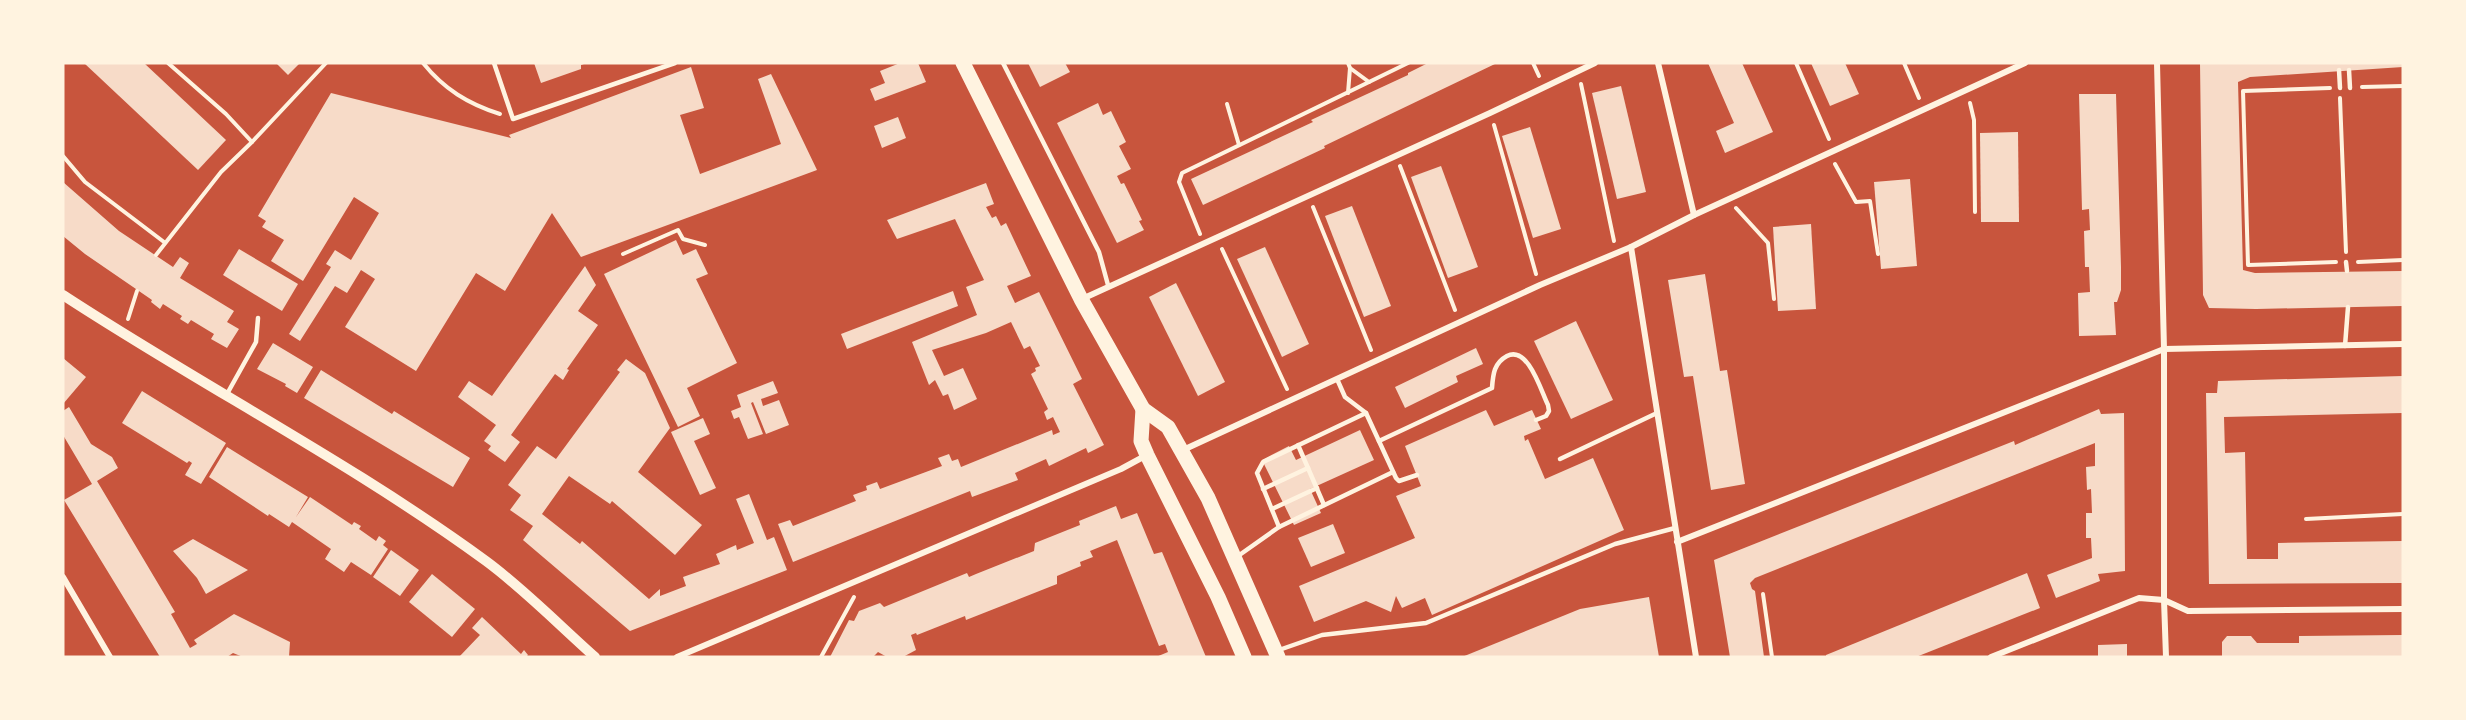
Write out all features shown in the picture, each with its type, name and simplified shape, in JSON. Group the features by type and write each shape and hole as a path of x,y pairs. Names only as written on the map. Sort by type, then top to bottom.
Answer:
{"main road":[{"path":"963,63 1081,299 1143,409 1168,427 1208,498 1277,654"},
{"path":"1143,409 1142,441 1147,455 1218,597 1244,657"}],"street":[{"path":"1081,299 1491,113 1595,63"},
{"path":"1658,63 1694,215"},
{"path":"1182,450 1540,285 1631,247 1694,215 1730,201 2025,63"},
{"path":"2157,63 2164,349 2166,657"},
{"path":"1631,247 1696,657"},
{"path":"63,294 123,334 374,486 487,562 595,657"},
{"path":"1677,542 2164,349 2403,344"},
{"path":"677,657 1121,469 1147,455"},
{"path":"63,577 110,657"},
{"path":"1991,657 2139,598 2164,600 2188,611 2403,609"}],"lane":[{"path":"494,63 513,119 675,63"},
{"path":"1003,63 1099,252 1108,285"},
{"path":"2339,70 2340,88"},
{"path":"2349,70 2350,88"},
{"path":"2346,262 2347,271"},
{"path":"2345,346 2348,307"},
{"path":"226,397 256,342 258,318"},
{"path":"1379,441 1492,388 1494,372 1499,361 1511,354 1520,354 1526,360 1549,411 1546,416 1536,420"},
{"path":"1337,379 1345,397 1366,413 1399,481 1417,475"},
{"path":"1279,526 1257,473 1259,467 1263,462 1366,413"},
{"path":"1560,459 1657,413"},
{"path":"1298,445 1324,505"},
{"path":"1263,489 1308,468"},
{"path":"1235,558 1279,526 1393,472"},
{"path":"1272,509 1317,488"},
{"path":"1277,654 1322,635 1426,623 1615,544 1674,528"}],"path":[{"path":"168,63 226,114 252,142"},
{"path":"156,255 221,172 326,63"},
{"path":"423,63 456,96 513,119"},
{"path":"1203,243 1179,182 1182,173 1408,63"},
{"path":"1796,63 1832,152 1856,202 1870,201 1878,254"},
{"path":"1904,63 1924,110"},
{"path":"1349,66 1369,82"},
{"path":"1348,93 1349,66"},
{"path":"1578,71 1616,252"},
{"path":"2350,88 2403,86"},
{"path":"2346,262 2340,88 2243,91 2248,265 2346,262 2403,260"},
{"path":"1967,90 1974,120 1975,212"},
{"path":"1227,104 1239,145"},
{"path":"1491,113 1540,285"},
{"path":"1396,155 1460,322"},
{"path":"63,156 85,182 164,242"},
{"path":"1308,195 1375,360"},
{"path":"1730,201 1768,243 1774,299"},
{"path":"623,254 678,230 683,239 705,245"},
{"path":"1217,237 1292,399"},
{"path":"123,334 137,291"},
{"path":"2306,519 2403,514"},
{"path":"821,657 851,600 869,576"},
{"path":"1763,594 1772,657"}],"building":[{"path":"84,63 144,63 226,140 198,170"},
{"path":"276,63 300,63 288,75"},
{"path":"534,63 587,63 581,65 581,69 541,83"},
{"path":"900,63 918,63 926,82 875,101 870,89 885,83 880,71"},
{"path":"1028,63 1065,63 1070,72 1040,87"},
{"path":"1428,63 1497,63 1203,205 1191,179 1313,122 1311,120 1408,75"},
{"path":"1708,63 1742,63 1773,132 1725,153 1716,131 1734,123"},
{"path":"1811,63 1845,63 1859,94 1830,106"},
{"path":"2200,63 2403,63 2403,67 2250,77 2238,82 2243,270 2255,273 2403,271 2403,306 2209,308 2203,295"},
{"path":"691,67 704,108 680,115 700,174 781,144 758,79 771,74 817,170 581,257 552,213 505,291 476,273 416,371 345,327 375,279 361,270 347,293 335,286 300,341 289,334 331,267 326,264 335,250 351,260 379,213 354,197 303,281 271,261 284,240 262,227 266,221 258,216 331,93 511,138 509,135"},
{"path":"1621,86 1646,192 1617,199 1592,93"},
{"path":"2079,94 2116,94 2121,290 2117,302 2114,302 2116,335 2079,336 2078,293 2090,292 2089,267 2085,267 2084,231 2090,230 2089,209 2082,210"},
{"path":"1098,103 1103,115 1111,111 1126,142 1119,146 1131,169 1117,176 1121,184 1124,183 1142,220 1139,221 1144,230 1117,243 1057,123"},
{"path":"898,117 906,138 882,148 874,126"},
{"path":"1530,127 1561,229 1533,238 1502,136"},
{"path":"2018,132 2019,222 1981,222 1980,133"},
{"path":"1441,166 1478,267 1448,278 1411,177"},
{"path":"1910,179 1917,266 1881,269 1874,182"},
{"path":"63,182 119,231 173,267 180,257 189,263 180,278 234,311 227,322 239,329 227,348 211,339 214,334 191,320 188,324 180,319 182,316 163,304 160,309 151,302 152,300 63,236"},
{"path":"986,183 994,204 986,207 992,218 996,216 1001,226 1006,223 1031,276 1007,286 1015,303 1039,292 1082,379 1073,384 1104,445 1088,453 1086,448 1049,466 1046,459 1015,473 1018,480 972,497 970,491 793,562 778,524 790,520 793,526 856,501 853,495 867,490 866,486 877,482 880,489 942,466 938,458 949,454 952,461 958,459 961,467 1052,430 1053,435 1060,432 1053,417 1047,420 1044,412 1048,409 1031,374 1036,371 1035,368 1040,366 1030,346 1024,349 1011,322 986,333 932,350 944,376 963,368 977,399 954,410 948,394 943,396 935,380 929,385 912,342 977,315 966,287 984,280 955,219 897,239 887,220"},
{"path":"1352,206 1391,306 1364,317 1325,216"},
{"path":"1811,224 1816,309 1778,311 1773,227"},
{"path":"676,240 683,255 696,249 708,274 696,279 737,363 687,388 700,416 678,427 604,274"},
{"path":"1265,247 1309,344 1282,357 1237,259"},
{"path":"239,249 298,284 282,311 223,275"},
{"path":"585,266 596,285 578,311 598,325 567,369 569,370 563,380 555,374 511,435 520,442 505,462 488,450 491,446 484,441 496,425 458,397 469,381 492,396"},
{"path":"1705,274 1720,371 1727,370 1745,484 1711,490 1693,376 1684,377 1668,280"},
{"path":"1176,283 1225,382 1198,396 1149,297"},
{"path":"953,291 958,306 847,349 841,334"},
{"path":"1576,321 1613,400 1571,419 1534,341"},
{"path":"273,343 313,367 297,393 285,386 286,384 257,369"},
{"path":"1476,348 1483,364 1456,376 1458,382 1405,408 1395,387"},
{"path":"63,358 86,377 63,404"},
{"path":"626,359 645,373 670,428 638,472 702,525 675,555 612,501 610,504 569,476 542,514 580,544 582,541 649,599 660,589 660,596 686,586 683,577 720,564 716,554 736,545 737,550 754,543 736,499 749,494 767,540 774,537 787,570 630,631 523,540 533,526 510,510 521,495 508,485 537,446 556,459 620,372 617,370"},
{"path":"321,370 392,414 394,411 470,458 453,487 304,398"},
{"path":"2403,376 2403,413 2224,417 2225,453 2245,452 2247,559 2278,559 2278,543 2403,541 2403,583 2209,584 2206,393 2217,393 2218,381"},
{"path":"773,381 778,393 761,399 763,406 779,400 789,425 766,434 753,402 751,403 763,434 748,439 739,417 734,419 731,411 741,407 737,395"},
{"path":"142,391 226,443 201,484 185,475 192,463 189,461 187,463 122,423"},
{"path":"69,407 91,444 112,457 118,468 97,481 175,612 171,614 190,648 197,644 194,640 234,614 290,642 289,657 243,657 233,653 227,657 160,657 64,500 92,484 63,435 63,411"},
{"path":"2099,409 2101,414 2124,413 2125,571 2098,574 2100,581 2056,598 2047,575 2092,558 2091,538 2086,538 2086,513 2092,513 2091,489 2087,490 2086,467 2095,466 2095,443 1755,578 1750,583 1755,591 1764,657 1730,657 1714,560 2014,441 2015,445"},
{"path":"1486,410 1494,426 1532,410 1541,429 1524,436 1525,441 1528,439 1545,479 1593,458 1624,530 1432,615 1425,598 1402,608 1396,596 1391,612 1366,601 1314,622 1299,586 1415,538 1396,496 1421,486 1405,446"},
{"path":"703,418 710,434 694,441 716,488 700,495 671,432"},
{"path":"1360,430 1374,460 1310,489 1321,513 1294,525 1262,460 1289,446 1296,460"},
{"path":"227,447 308,497 296,517 310,497 352,525 354,522 361,526 359,529 376,541 379,536 386,541 383,545 388,549 371,575 351,562 344,572 325,559 331,549 292,522 289,527 269,514 268,516 209,477"},
{"path":"1116,506 1121,519 1137,513 1154,554 1162,552 1206,657 1156,657 1168,652 1165,644 1159,646 1117,540 1090,551 1093,557 1080,562 1081,566 1057,576 1057,584 966,620 965,616 917,635 916,633 911,635 916,650 903,657 887,657 878,652 873,657 830,657 849,620 854,621 859,611 880,603 884,607 967,573 969,577 1034,551 1035,543 1080,525 1079,521"},
{"path":"1333,524 1345,553 1311,567 1298,538"},
{"path":"193,539 248,570 206,594 197,578 173,551"},
{"path":"391,550 419,570 400,596 373,577"},
{"path":"2027,573 2040,608 1916,657 1826,657 1826,655"},
{"path":"432,574 475,609 452,637 409,602"},
{"path":"1649,597 1659,657 1462,657 1580,609"},
{"path":"482,617 521,654 524,650 528,655 526,657 459,657 480,635 472,628"},
{"path":"2403,635 2403,657 2222,657 2222,642 2227,636 2251,636 2257,643 2299,643 2299,636"},
{"path":"2127,644 2127,657 2098,657 2098,645"}]}
